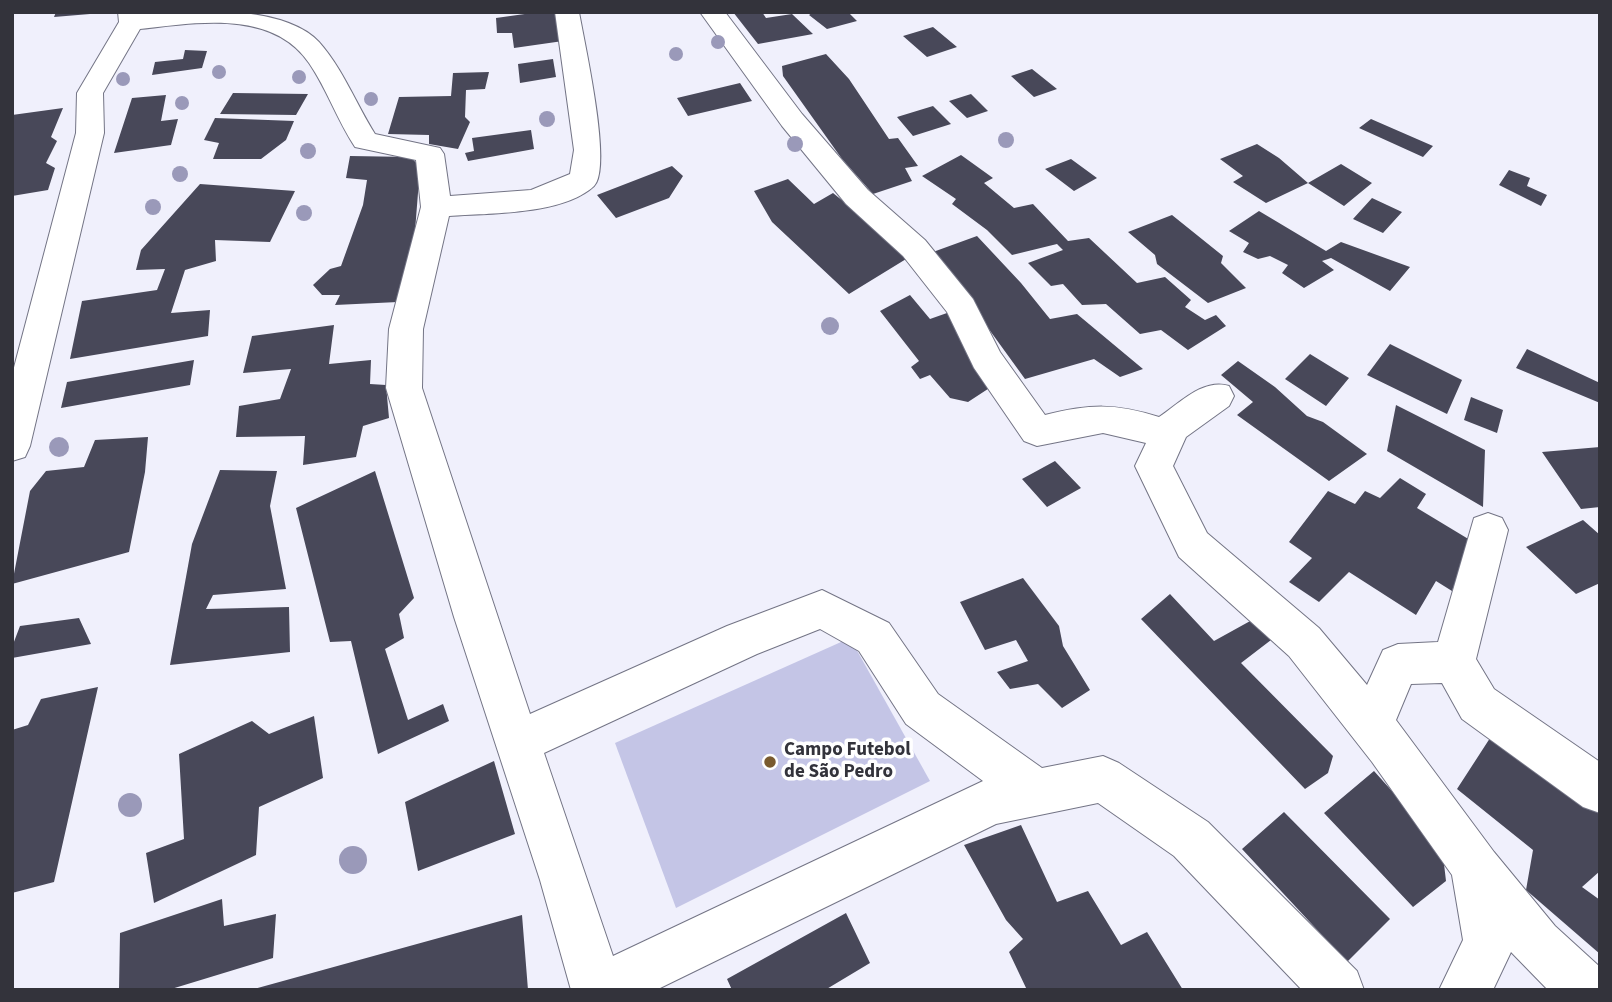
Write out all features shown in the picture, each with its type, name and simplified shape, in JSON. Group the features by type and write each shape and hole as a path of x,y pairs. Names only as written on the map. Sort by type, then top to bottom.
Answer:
{"street":[{"path":"436,207 544,198 566,191 584,179 588,150 567,12"},
{"path":"712,12 792,120 857,197 914,248 961,307 986,359 1037,431 1101,416 1136,422 1168,436"},
{"path":"12,446 90,133 90,93 130,17 197,14 256,17 298,34 323,67 365,141 430,154 436,207 406,329 404,388 475,617 565,880 598,990 992,801 1103,779 1191,839 1338,990"},
{"path":"1216,396 1171,428 1154,466 1193,545 1304,642 1537,944 1586,990"},
{"path":"1488,530 1454,662 1478,704 1600,790"},
{"path":"518,742 741,640 822,609 874,637 922,709 1037,792"},
{"path":"1371,726 1398,664 1454,662"},
{"path":"1465,990 1489,943 1475,866"}],"shaded area":[{"name":"Campo Futebol de São Pedro","path":"850,638 930,781 676,908 615,743"}],"building":[{"path":"56,12 89,12 90,14 54,17"},
{"path":"559,12 563,41 514,48 512,33 497,33 496,18"},
{"path":"733,12 762,12 766,18 792,14 813,34 758,44"},
{"path":"813,12 848,12 857,21 827,29 809,15"},
{"path":"933,27 957,47 927,57 903,36"},
{"path":"185,50 207,51 202,68 152,75 155,62 183,59"},
{"path":"826,54 849,79 889,139 898,138 918,166 905,168 912,181 873,194 842,159 783,76 782,66"},
{"path":"553,59 556,77 520,83 518,64"},
{"path":"1032,69 1057,89 1034,97 1011,76"},
{"path":"489,72 485,89 466,90 465,117 470,122 458,149 429,144 429,135 388,134 399,97 451,96 453,73"},
{"path":"740,83 752,101 688,116 677,98"},
{"path":"233,93 308,94 296,115 220,114"},
{"path":"971,94 988,111 967,118 949,101"},
{"path":"166,95 161,121 178,119 171,145 114,153 132,98"},
{"path":"933,106 951,124 913,136 897,117"},
{"path":"63,108 51,137 57,141 46,163 55,168 48,190 12,196 12,115"},
{"path":"215,118 294,121 286,140 261,159 213,159 219,143 204,140"},
{"path":"1371,119 1433,146 1423,157 1359,128"},
{"path":"531,130 534,149 468,161 465,153 474,151 472,138"},
{"path":"1257,144 1279,158 1308,183 1266,203 1233,182 1243,176 1220,159"},
{"path":"961,155 993,178 984,183 1014,208 1033,204 1068,241 1089,238 1137,283 1165,277 1191,300 1185,307 1205,320 1216,315 1226,326 1188,350 1161,330 1140,334 1106,304 1082,305 1063,284 1051,286 1028,263 1063,250 1057,244 1012,255 987,230 952,204 956,199 922,176"},
{"path":"350,156 411,157 417,164 419,180 415,231 398,302 335,305 340,295 322,295 313,285 330,269 341,266 363,205 367,180 346,178"},
{"path":"1071,159 1097,178 1074,191 1045,169"},
{"path":"1341,164 1372,183 1344,206 1308,183"},
{"path":"672,166 683,176 669,198 616,218 597,195"},
{"path":"1509,170 1530,178 1527,186 1547,195 1541,206 1499,185"},
{"path":"788,179 814,204 833,193 911,256 849,294 772,222 754,191"},
{"path":"200,184 295,191 270,242 215,240 216,261 185,270 171,313 210,310 208,336 70,359 82,301 157,290 165,269 136,270 141,250"},
{"path":"1372,198 1402,212 1383,233 1353,219"},
{"path":"1259,211 1326,251 1341,242 1410,267 1390,291 1331,258 1322,261 1334,270 1304,288 1282,273 1288,265 1270,256 1258,259 1243,252 1249,243 1229,231"},
{"path":"1172,215 1223,256 1221,263 1246,288 1208,303 1157,264 1155,255 1128,232"},
{"path":"977,236 1050,319 1077,314 1143,369 1120,377 1094,359 1025,379 933,252"},
{"path":"910,295 930,319 947,313 966,333 994,385 968,402 950,398 930,375 920,379 911,367 919,361 880,311"},
{"path":"334,325 329,364 371,360 370,384 386,385 389,418 363,426 356,457 303,465 305,436 236,437 239,406 280,399 291,369 243,373 252,336"},
{"path":"1390,344 1462,380 1447,414 1367,375"},
{"path":"1527,349 1600,383 1600,403 1516,368"},
{"path":"1310,354 1349,378 1326,406 1285,379"},
{"path":"194,360 190,385 61,408 67,382"},
{"path":"1238,361 1275,387 1307,416 1323,422 1367,454 1329,481 1237,415 1253,402 1221,375"},
{"path":"1471,397 1503,410 1497,433 1464,420"},
{"path":"1396,405 1485,450 1483,507 1387,451"},
{"path":"148,437 145,472 129,552 12,584 30,491 46,471 84,467 95,440"},
{"path":"1600,447 1600,507 1581,509 1542,452"},
{"path":"1055,461 1081,488 1047,507 1022,479"},
{"path":"220,470 277,471 270,506 286,589 213,595 206,609 289,607 290,652 170,665 192,544"},
{"path":"375,471 414,598 399,614 404,638 385,649 408,720 443,704 449,721 378,754 351,641 330,642 296,508"},
{"path":"1400,478 1426,494 1417,508 1470,540 1452,591 1436,581 1416,615 1349,572 1319,602 1289,582 1312,558 1289,542 1328,491 1355,504 1365,491 1380,498"},
{"path":"1583,520 1600,535 1600,583 1576,594 1526,547"},
{"path":"1023,578 1059,626 1063,646 1090,690 1062,708 1038,684 1010,689 997,672 1028,661 1016,640 985,650 960,602"},
{"path":"1170,594 1214,641 1252,620 1271,640 1241,663 1333,756 1328,773 1305,789 1141,619"},
{"path":"79,618 91,644 12,658 12,647 20,626"},
{"path":"98,687 54,882 12,893 12,730 28,725 41,699"},
{"path":"314,716 323,778 259,807 256,855 154,903 146,853 184,839 179,754 252,721 269,734"},
{"path":"1492,735 1600,813 1600,871 1582,887 1600,900 1600,954 1526,890 1533,850 1457,789"},
{"path":"494,761 515,834 418,871 405,802"},
{"path":"1374,771 1442,847 1446,881 1413,907 1324,813"},
{"path":"1284,812 1390,919 1347,962 1242,849"},
{"path":"1021,825 1057,902 1088,891 1121,945 1147,932 1183,990 1027,990 1009,952 1023,939 1006,920 964,845"},
{"path":"222,899 224,926 276,914 273,958 168,990 119,990 120,933"},
{"path":"846,913 870,963 825,990 732,990 727,979"},
{"path":"522,915 528,990 254,990 254,989"}],"place":[{"name":"Campo Futebol de São Pedro","path":"770,762"}]}
